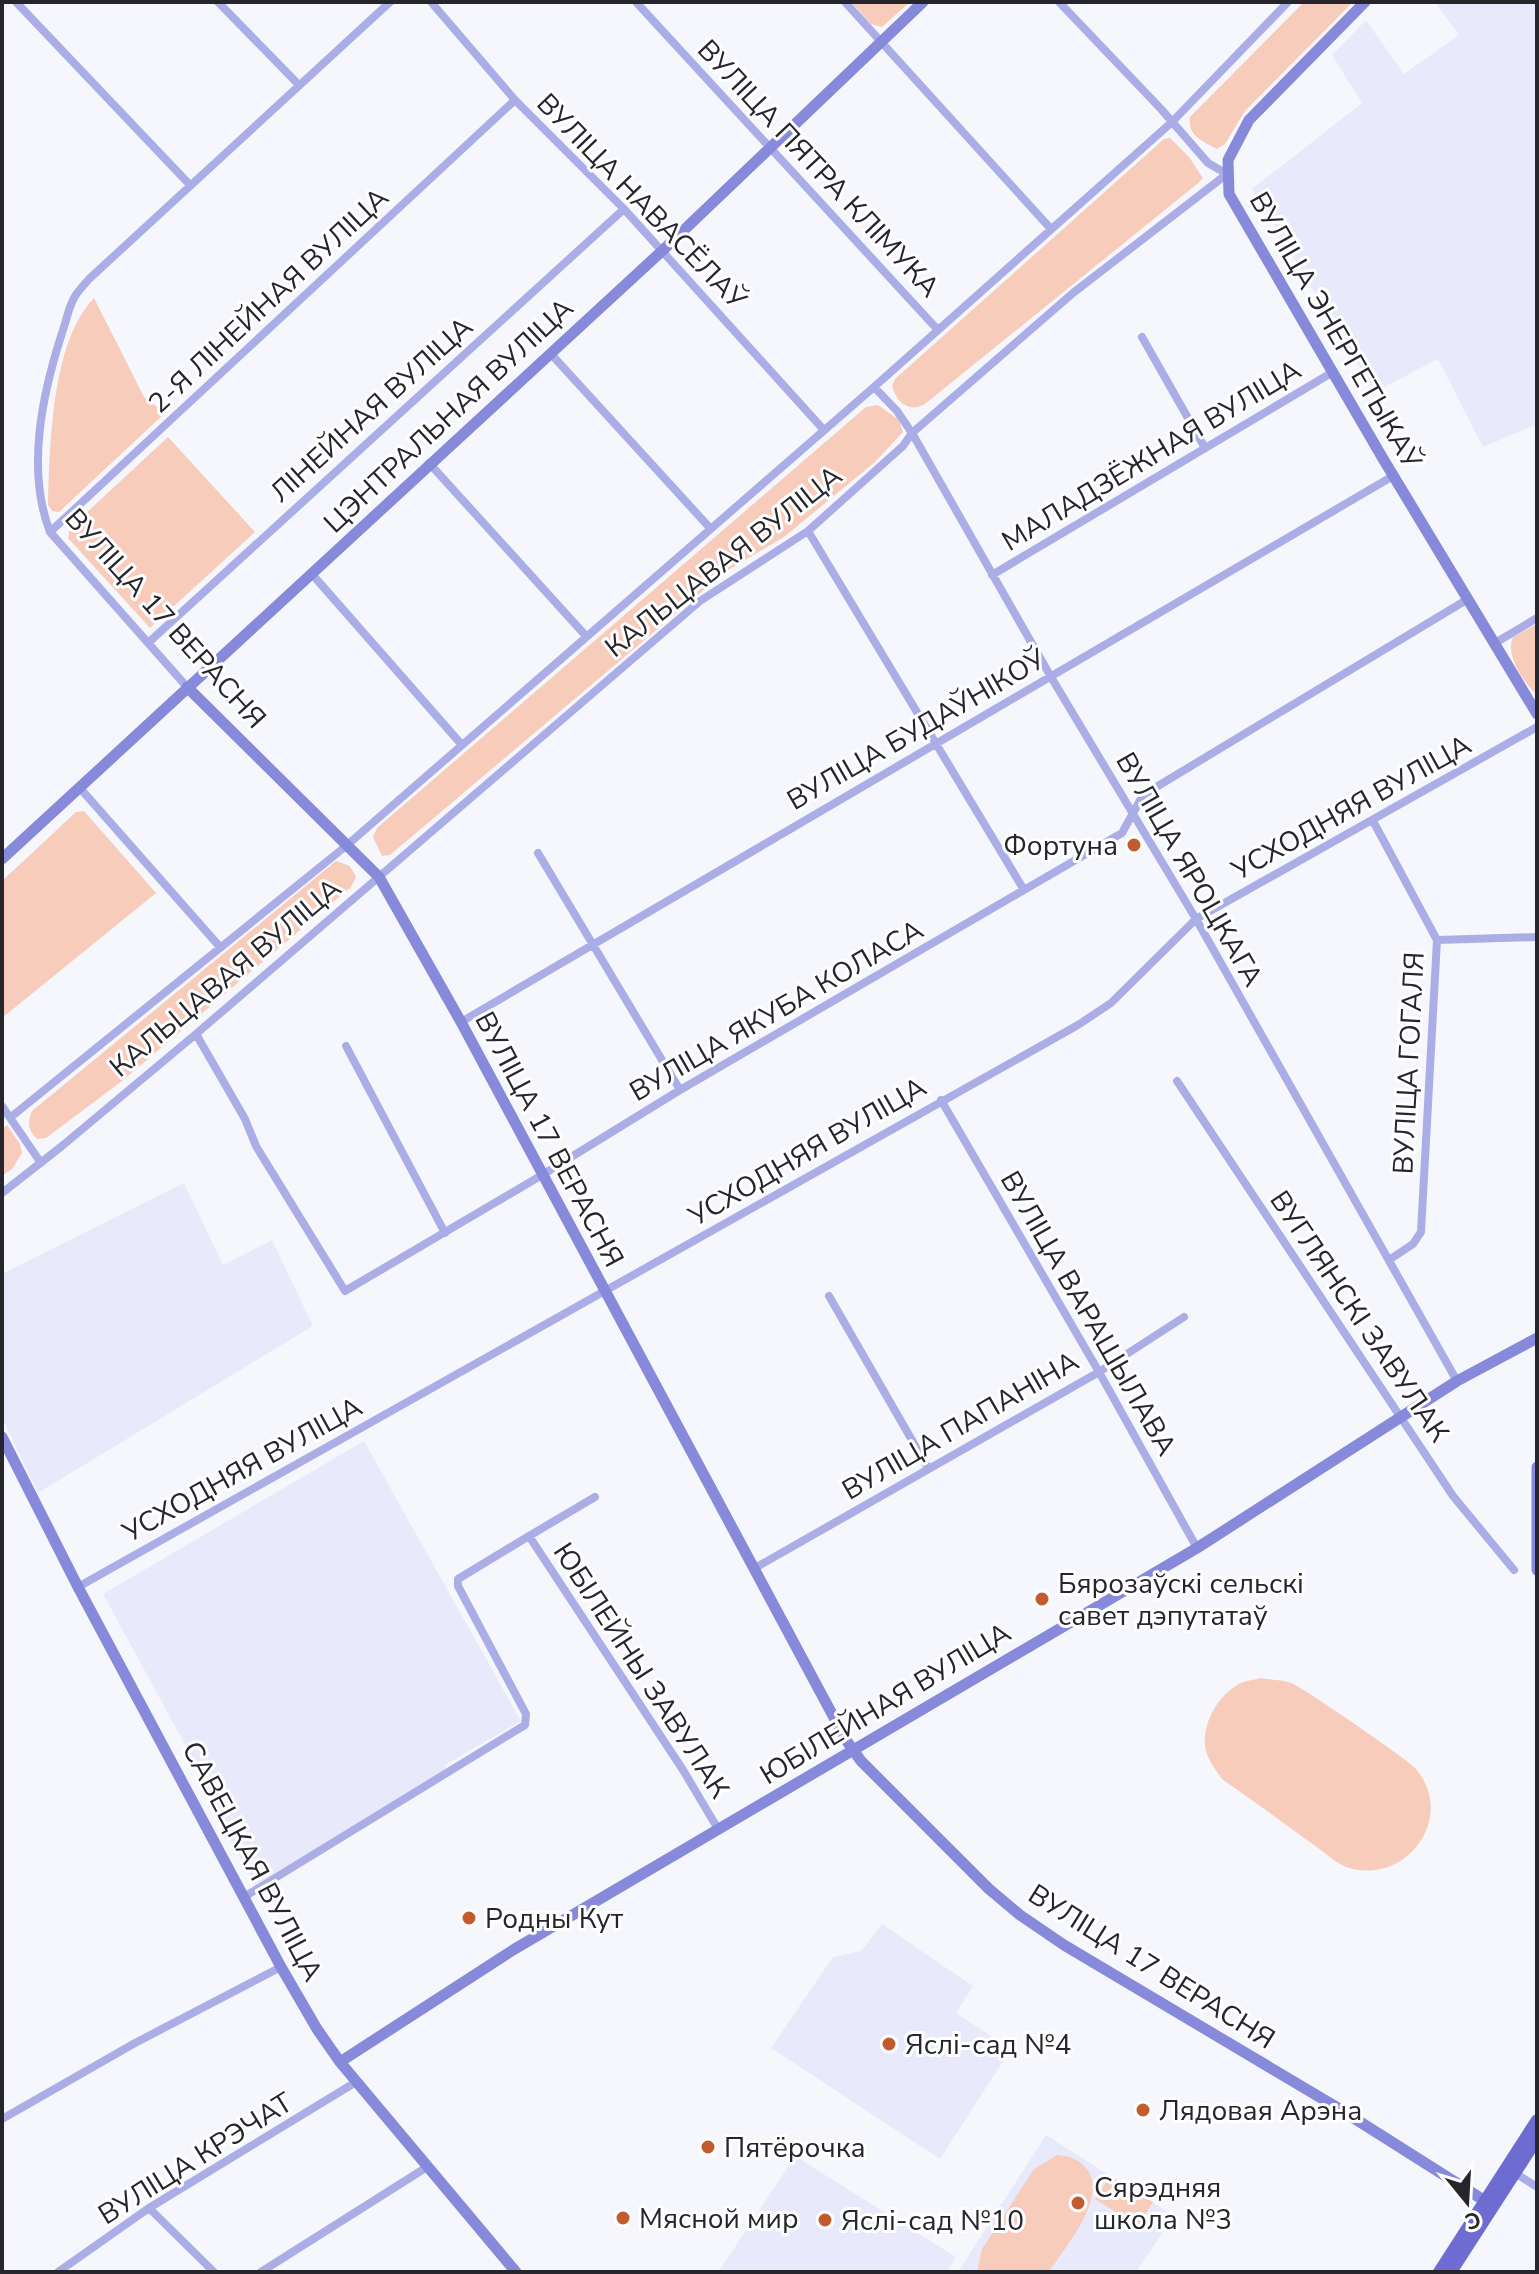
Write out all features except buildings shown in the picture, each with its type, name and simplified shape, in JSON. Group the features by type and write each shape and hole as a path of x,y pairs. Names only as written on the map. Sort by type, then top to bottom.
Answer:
{"main road":[{"path":"1439,2272 1511,2170 1537,2120"},
{"path":"1511,2170 1537,2139"},
{"path":"1451,2272 1489,2203"}],"street":[{"path":"16,2 190,185"},
{"path":"218,2 299,85"},
{"name":"ВУЛІЦА 17 ВЕРАСНЯ","path":"390,2 89,279 73,299 54,357 41,417 38,476 44,516 50,532 187,687 379,877 461,1022 604,1292 854,1750 989,1889 1020,1915 1064,1945 1338,2108 1489,2203"},
{"name":"ВУЛІЦА НАВАСЁЛАЎ","path":"431,2 515,100 624,209 823,429"},
{"name":"ВУЛІЦА ПЯТРА КЛІМУКА","path":"636,2 937,329"},
{"path":"845,2 1051,229"},
{"name":"ЦЭНТРАЛЬНАЯ ВУЛІЦА","path":"2,859 662,251 923,2"},
{"name":"ВУЛІЦА ЭНЕРГЕТЫКАЎ","path":"1059,2 1208,163 1227,174 1229,194 1237,210 1537,714"},
{"path":"11,1117 346,846 874,387 1172,122 1288,2"},
{"path":"1227,174 1233,148 1249,120 1365,2"},
{"name":"2-Я ЛІНЕЙНАЯ ВУЛІЦА","path":"50,532 515,100"},
{"name":"КАЛЬЦАВАЯ ВУЛІЦА","path":"2,1193 196,1034 700,601 808,531 903,446 912,433 1073,293 1227,174"},
{"name":"ЛІНЕЙНАЯ ВУЛІЦА","path":"148,643 624,209"},
{"path":"1142,337 1205,448"},
{"path":"551,354 710,528"},
{"name":"МАЛАДЗЁЖНАЯ ВУЛІЦА","path":"992,575 1333,372"},
{"name":"ВУЛІЦА ЯРОЦКАГА","path":"874,387 897,411 912,433 1051,677 1196,919 1457,1381"},
{"path":"429,463 586,636"},
{"name":"ВУЛІЦА БУДАЎНІКОЎ","path":"461,1022 1393,476"},
{"path":"808,531 1024,890"},
{"path":"311,573 462,745"},
{"name":"ВУЛІЦА ЯКУБА КОЛАСА","path":"196,1034 245,1119 256,1146 345,1291 680,1090 1122,833 1143,795 1468,599"},
{"path":"1495,643 1537,618"},
{"name":"УСХОДНЯЯ ВУЛІЦА","path":"78,1587 1078,1025 1111,1003 1196,919 1537,727"},
{"path":"79,787 220,947"},
{"name":"ВУЛІЦА ГОГАЛЯ","path":"1373,821 1437,940 1421,1232 1413,1244 1389,1260"},
{"path":"538,853 680,1090"},
{"path":"1437,940 1537,937"},
{"path":"346,1046 445,1233"},
{"name":"ВУГЛЯНСКІ ЗАВУЛАК","path":"1177,1081 1453,1496 1514,1570"},
{"name":"ВУЛІЦА ВАРАШЫЛАВА","path":"941,1100 1197,1548"},
{"path":"2,1106 41,1163"},
{"path":"829,1296 928,1468"},
{"name":"ВУЛІЦА ПАПАНІНА","path":"755,1568 1099,1372 1184,1317"},
{"name":"ЮБІЛЕЙНАЯ ВУЛІЦА","path":"340,2062 513,1950 1197,1548 1457,1381 1537,1338"},
{"name":"САВЕЦКАЯ ВУЛІЦА","path":"2,1437 78,1587 281,1967 340,2062 516,2272"},
{"path":"1537,1467 1537,1570"},
{"name":"ЮБІЛЕЙНЫ ЗАВУЛАК","path":"244,1897 525,1725 526,1714 458,1586 458,1579 595,1497"},
{"name":"ЮБІЛЕЙНЫ ЗАВУЛАК","path":"529,1536 683,1770 718,1829"},
{"path":"2,2119 135,2043 281,1967"},
{"name":"ВУЛІЦА КРЭЧАТ","path":"58,2272 149,2208 356,2082"},
{"path":"261,2272 427,2167"},
{"path":"1511,2170 1537,2187"},
{"path":"149,2208 214,2272"}],"shaded area":[{"path":"851,2 910,2 882,27 871,24"},
{"path":"1304,2 1353,2 1245,111 1225,144 1217,149 1197,137 1191,129 1190,117"},
{"path":"1435,2 1537,2 1537,424 1483,447 1438,359 1375,392 1252,189 1362,103 1332,55 1366,20 1404,74 1459,35"},
{"path":"1170,138 1189,157 1203,178 1197,184 925,404 909,407 900,402 892,386 895,379 1164,139"},
{"path":"94,298 144,397 165,413 59,512 52,511 48,505 50,454 61,368 80,317"},
{"path":"878,405 899,420 903,432 875,462 784,537 725,572 390,855 382,856 373,837 377,828 866,407"},
{"path":"168,437 255,532 150,628 68,538 70,528"},
{"path":"1537,624 1537,695 1517,668 1511,644 1513,637"},
{"path":"84,811 156,893 2,1018 2,881 76,812"},
{"path":"336,861 350,866 356,877 351,887 122,1081 46,1138 37,1139 29,1126 32,1111"},
{"path":"7,1125 20,1144 22,1153 12,1169 2,1176 2,1129"},
{"path":"184,1183 223,1265 272,1240 313,1326 38,1493 2,1418 2,1274"},
{"path":"364,1441 521,1721 445,1765 447,1771 255,1885 198,1779 202,1776 103,1594"},
{"path":"1261,1678 1299,1687 1416,1769 1427,1788 1431,1808 1427,1827 1418,1844 1405,1858 1388,1867 1368,1871 1346,1867 1222,1779 1206,1750 1209,1719 1230,1690 1242,1682"},
{"name":"Яслі-сад №4","path":"882,1924 973,1986 956,2013 1011,2049 940,2159 771,2048 833,1957 861,1951"},
{"name":"Сярэдняя школа №3","path":"1046,2135 1174,2216 1136,2272 958,2272"},
{"path":"1057,2155 1079,2161 1092,2179 1093,2192 1089,2206 1065,2249 1049,2272 977,2272 982,2249 1034,2169"},
{"name":"Яслі-сад №10","path":"795,2156 956,2257 947,2272 719,2271"},
{"path":"1110,2176 1153,2202 1138,2226 1095,2199"}],"place":[{"name":"Фортуна","path":"1134,845"},
{"name":"Бярозаўскі сельскі савет дэпутатаў","path":"1042,1599"},
{"name":"Родны Кут","path":"469,1918"},
{"name":"Яслі-сад №4","path":"889,2044"},
{"name":"Лядовая Арэна","path":"1143,2110"},
{"name":"Пятёрочка","path":"708,2147"},
{"name":"Сярэдняя школа №3","path":"1078,2203"},
{"name":"Мясной мир","path":"623,2218"},
{"name":"Яслі-сад №10","path":"825,2220"}]}
